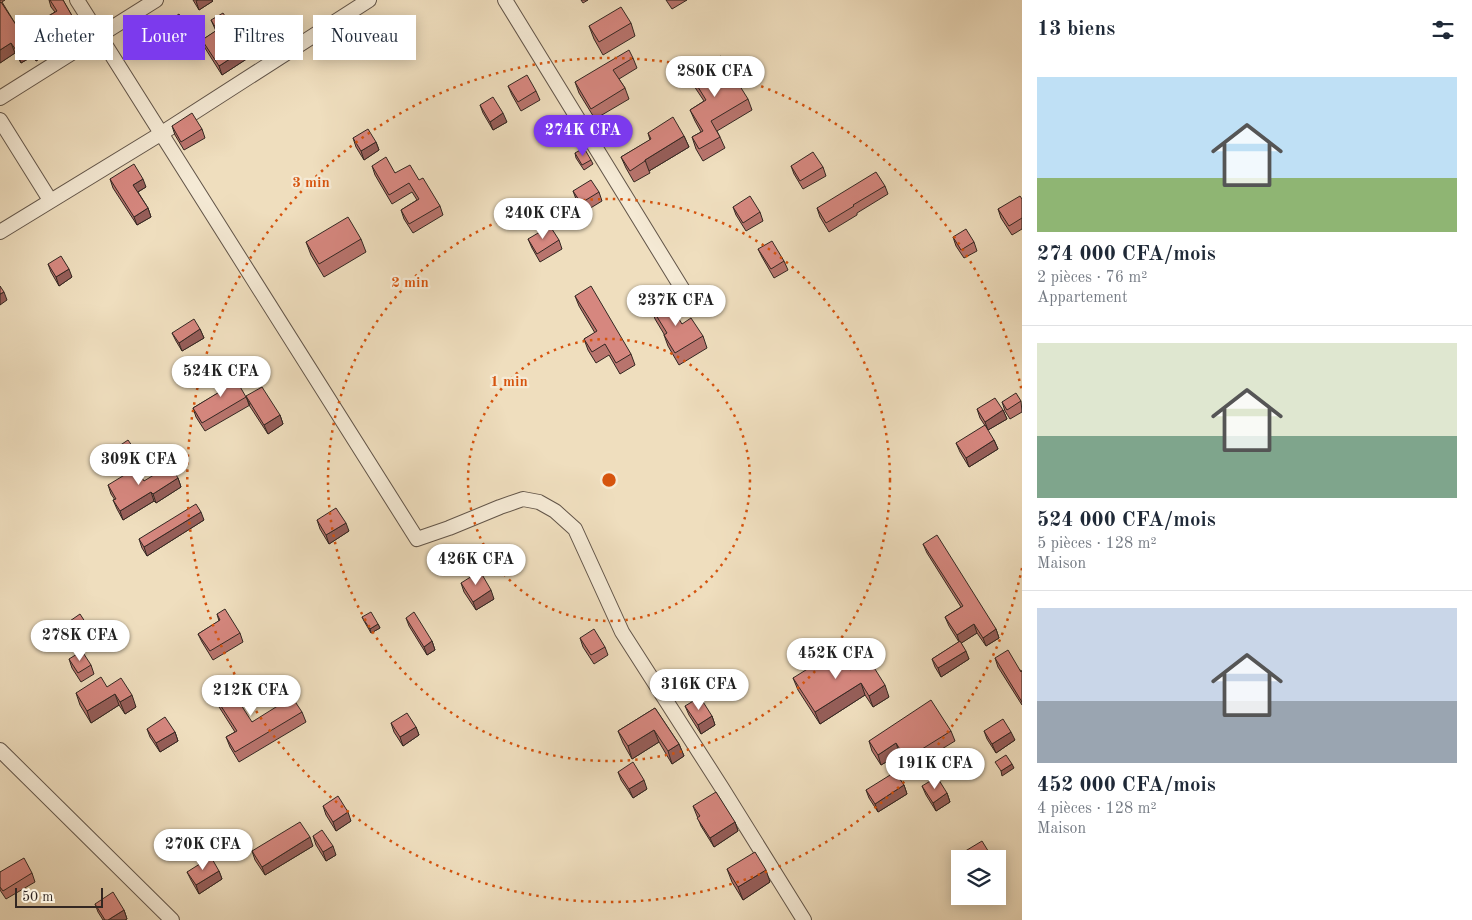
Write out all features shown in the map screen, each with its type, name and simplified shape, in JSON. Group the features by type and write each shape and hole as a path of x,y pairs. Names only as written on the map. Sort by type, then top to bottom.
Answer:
{"street":[{"path":"77,0 87,15"},
{"path":"113,28 156,0"},
{"path":"0,232 162,133 369,0"},
{"path":"506,0 683,290"},
{"path":"113,56 417,539 523,500 539,502 555,511 575,529 622,632 804,920"},
{"path":"0,98 61,60"},
{"path":"0,120 50,200"},
{"path":"0,750 172,920"}],"building":[{"path":"50,0 63,0 72,15 50,15 57,11"},
{"path":"1,2 15,23 15,49 11,43 0,50"},
{"path":"621,7 631,23 599,42 589,26"},
{"path":"215,18 215,27 211,20"},
{"path":"215,31 215,60 205,45 205,38"},
{"path":"629,50 633,58 613,70 625,88 591,109 575,82"},
{"path":"721,56 748,99 711,121 720,137 699,149 692,137 703,131 690,110 706,100 690,74"},
{"path":"215,60 228,60 219,66"},
{"path":"527,75 536,91 518,102 508,86"},
{"path":"493,97 503,113 490,122 480,105"},
{"path":"192,113 202,129 181,142 172,126"},
{"path":"673,117 684,136 630,171 621,157 651,139 648,133"},
{"path":"368,129 376,142 361,151 353,138"},
{"path":"584,148 591,160 582,165 575,153"},
{"path":"813,152 823,167 800,181 791,166"},
{"path":"386,157 395,173 410,165 419,180 423,178 440,206 409,224 401,210 419,199 409,183 389,195 372,166"},
{"path":"134,164 143,179 133,185 148,208 134,217 110,179"},
{"path":"876,172 885,186 826,223 817,208"},
{"path":"591,180 599,192 581,203 573,191"},
{"path":"750,196 760,212 743,223 733,207"},
{"path":"1020,196 1022,199 1022,218 1009,226 998,209"},
{"path":"348,217 361,239 319,264 306,242"},
{"path":"550,226 559,240 537,254 528,239"},
{"path":"966,229 974,242 961,250 953,237"},
{"path":"772,241 784,261 771,269 758,249"},
{"path":"61,256 69,269 56,277 48,264"},
{"path":"0,286 4,292 0,294"},
{"path":"591,286 631,354 616,363 605,344 592,352 584,339 597,331 575,296"},
{"path":"666,298 682,324 691,318 703,336 675,353 664,335 667,333 651,307"},
{"path":"194,319 200,329 179,343 172,333"},
{"path":"231,371 246,397 202,423 193,408 221,391 215,381"},
{"path":"262,387 280,415 264,425 246,396"},
{"path":"1016,393 1021,401 1007,410 1002,402"},
{"path":"995,398 1003,410 985,422 977,409"},
{"path":"985,425 994,440 966,458 956,443"},
{"path":"128,440 135,450 125,456 119,446"},
{"path":"170,465 178,478 153,494 151,492 120,511 113,500 116,499 108,485 136,468 144,481"},
{"path":"196,504 201,512 144,547 139,539"},
{"path":"336,508 346,523 326,535 317,520"},
{"path":"937,535 996,629 983,638 974,624 957,635 945,617 963,606 923,544"},
{"path":"480,571 491,590 473,602 461,583"},
{"path":"225,609 240,633 210,651 198,634 220,620 217,614"},
{"path":"371,612 378,624 370,629 362,617"},
{"path":"414,612 432,641 424,647 406,618"},
{"path":"80,614 91,631 77,640 67,623"},
{"path":"594,629 605,647 591,655 580,638"},
{"path":"960,641 966,651 938,668 932,659"},
{"path":"838,650 850,670 868,658 885,685 869,696 861,683 815,712 793,678"},
{"path":"1008,650 1022,671 1022,702 995,658"},
{"path":"82,651 91,665 78,673 69,659"},
{"path":"101,677 107,687 121,678 132,695 120,702 115,694 87,711 76,693"},
{"path":"225,680 252,722 292,697 302,712 235,752 226,737 237,731 210,689"},
{"path":"700,697 712,716 698,725 685,706"},
{"path":"931,700 951,731 906,759 896,743 878,755 869,741"},
{"path":"655,708 679,744 668,751 654,730 628,746 618,731"},
{"path":"407,713 416,727 400,737 391,723"},
{"path":"165,717 175,732 156,743 147,729"},
{"path":"1003,719 1011,732 992,744 984,731"},
{"path":"1006,755 1012,764 1001,771 995,762"},
{"path":"633,762 644,780 629,789 618,772"},
{"path":"895,772 904,785 875,804 866,790"},
{"path":"937,777 947,793 933,803 922,786"},
{"path":"716,792 735,822 710,838 697,818 700,816 693,806"},
{"path":"338,796 348,812 333,822 323,806"},
{"path":"300,822 310,837 262,867 252,851"},
{"path":"322,830 333,846 323,852 313,836"},
{"path":"982,841 988,850 967,850"},
{"path":"755,852 766,870 738,887 727,869"},
{"path":"211,857 219,871 196,885 187,872"},
{"path":"24,858 32,873 3,891 0,887 0,872"},
{"path":"113,892 124,910 105,920 95,904"}]}
